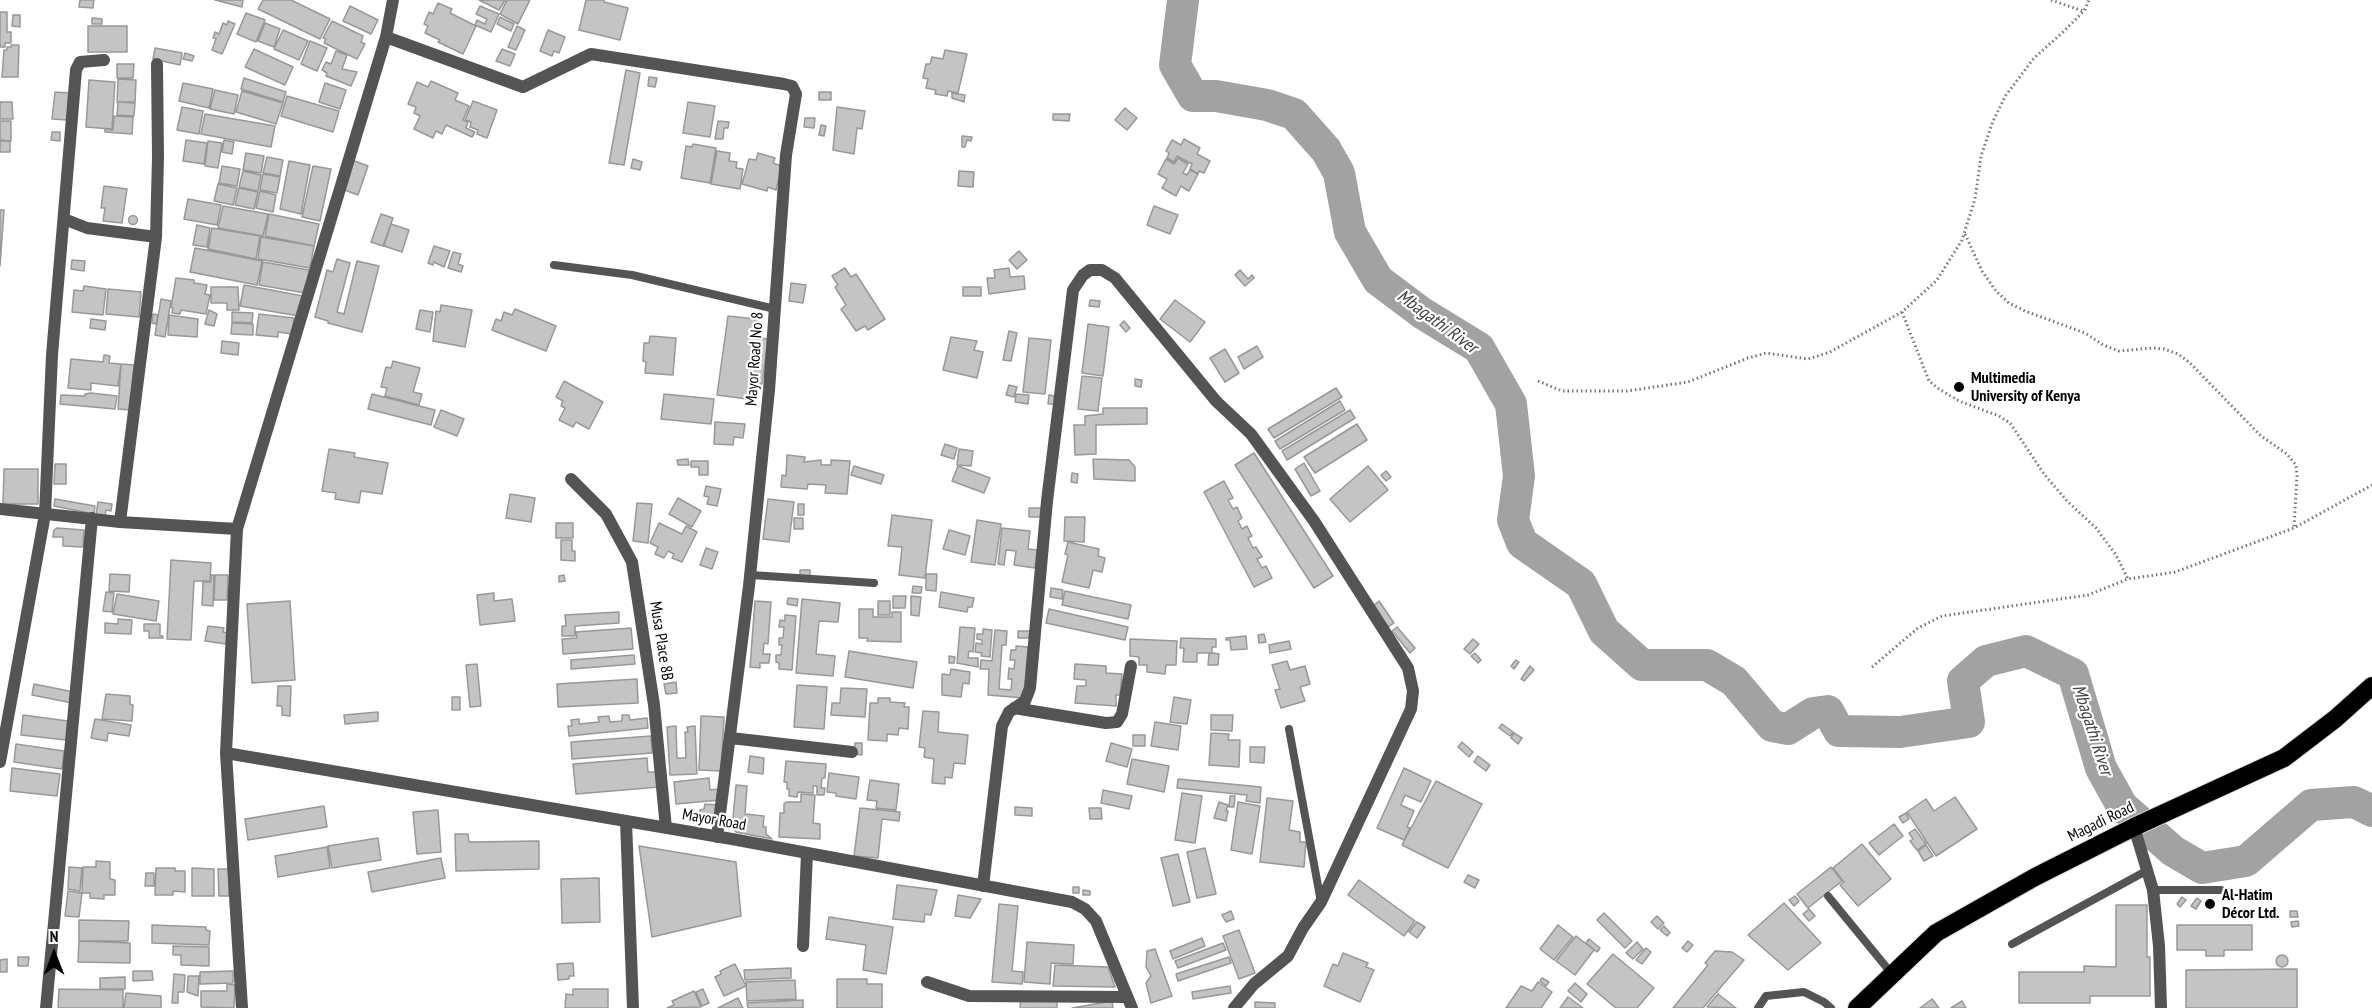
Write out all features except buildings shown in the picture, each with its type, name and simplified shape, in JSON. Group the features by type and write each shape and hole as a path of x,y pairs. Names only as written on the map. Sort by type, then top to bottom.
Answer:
{"highway":[{"name":"Magadi Road","path":"1857,1008 1936,933 2035,877 2134,826 2284,758 2335,719 2372,686"}],"street":[{"path":"242,1008 226,753 237,529 386,37 393,0"},
{"name":"Mayor Road No 8","path":"386,37 522,87 591,54 792,86 796,94 796,106 786,154 769,390 750,575 717,837"},
{"path":"0,762 45,514 52,356 76,70 80,62 104,60"},
{"path":"120,522 156,237 157,64"},
{"path":"64,219 87,228 156,237"},
{"path":"983,886 1002,726 1009,712 1025,701 1030,688 1047,501 1073,290 1083,275 1090,270 1102,270 1115,278 1216,401 1251,434 1314,521 1408,668 1413,691 1411,709 1321,902 1303,928 1288,956 1254,984 1234,1008"},
{"name":"Musa Place 8B","path":"571,479 606,514 632,562 654,705 666,828"},
{"path":"0,509 120,522 237,529"},
{"path":"46,1008 92,518"},
{"path":"1014,708 1106,723 1117,722 1122,714 1131,666"},
{"path":"731,738 852,752"},
{"name":"Mayor Road","path":"226,753 666,828 1072,902 1085,909 1096,921 1130,1002"},
{"path":"626,821 633,1008"},
{"path":"2134,826 2153,890 2159,945 2161,1008"},
{"path":"804,946 807,853"},
{"path":"927,982 969,996 1130,1002"}],"lane":[{"path":"554,265 632,275 775,309"},
{"path":"750,575 874,584"},
{"path":"1289,729 1321,902"},
{"path":"2012,944 2148,870"},
{"path":"2153,890 2222,890"},
{"path":"1828,896 1892,974"},
{"path":"1758,1008 1766,996 1804,992 1831,1008"}],"path":[{"path":"2051,0 2084,11"},
{"path":"1538,381 1562,391 1627,391 1688,382 1766,353 1808,359 1830,352 1902,312 1937,280 1964,232 1975,199 1984,147 1993,121 2006,95 2034,58 2084,11 2089,0"},
{"path":"1964,232 1982,271 1996,291 2009,303 2085,333 2103,345 2119,351 2164,349 2178,354 2189,362 2261,436 2287,454 2296,465 2294,528"},
{"path":"1902,312 1929,381 1939,390 2010,423 2044,474 2096,528 2116,555 2128,579"},
{"path":"1872,667 1918,628 1942,616 2088,594 2128,579 2175,572 2294,528 2372,485"}],"waterway":[{"name":"Mbagathi River","path":"1183,0 1175,65 1193,96 1216,96 1267,105 1294,114 1326,150 1339,173 1350,232 1378,280 1422,313 1479,348 1511,404 1519,476 1513,520 1522,543 1581,584 1604,631 1642,665 1707,665 1734,681 1772,726 1788,729 1813,713 1828,711 1839,731 1900,732 1969,722 1963,681 1986,661 2026,651 2073,674 2101,768 2122,806 2173,851 2202,868 2246,861 2311,805 2354,802 2372,811"}],"place":[{"name":"Multimedia University of Kenya","path":"1959,387"},
{"name":"Al-Hatim Décor Ltd.","path":"2210,904"}]}
